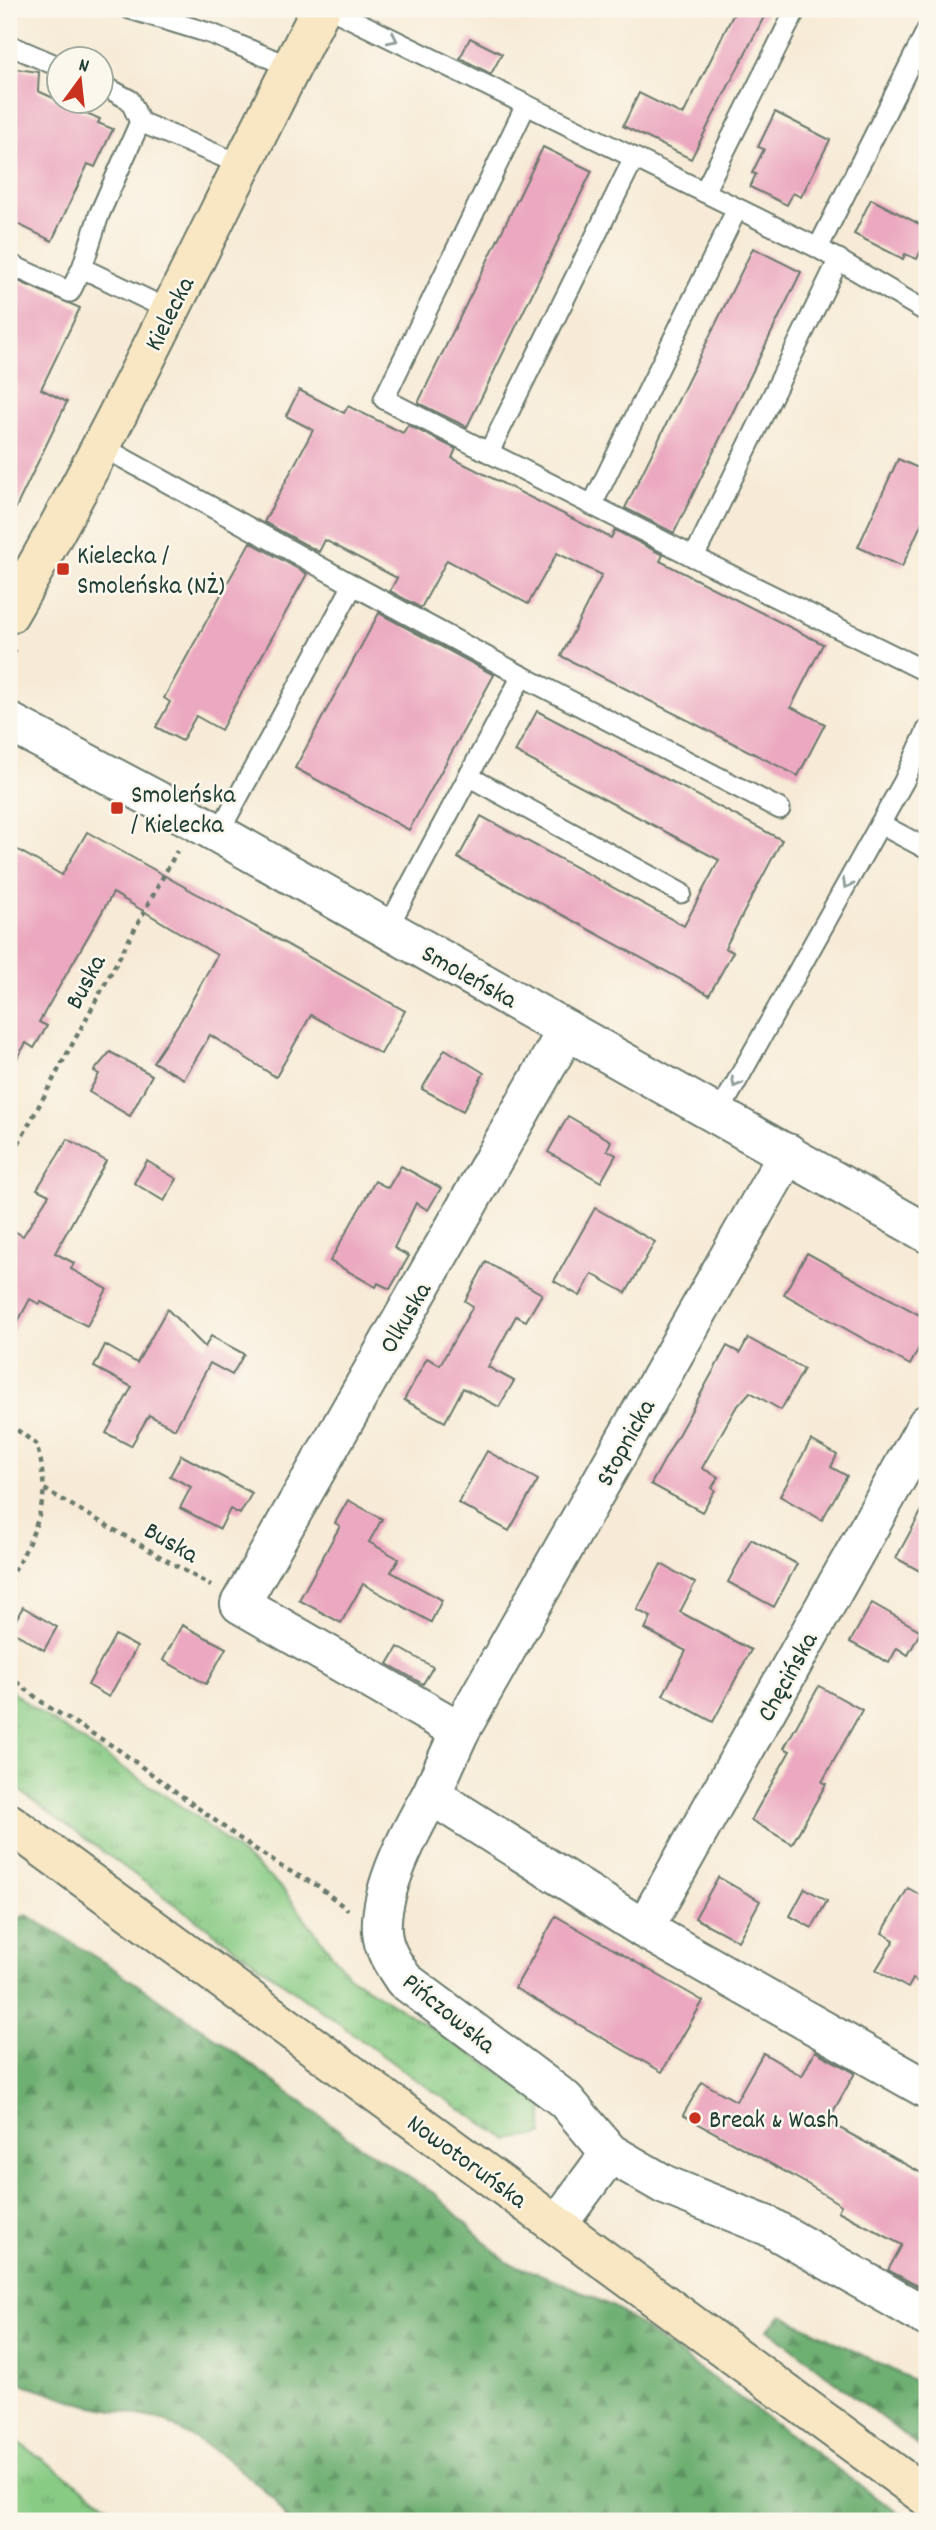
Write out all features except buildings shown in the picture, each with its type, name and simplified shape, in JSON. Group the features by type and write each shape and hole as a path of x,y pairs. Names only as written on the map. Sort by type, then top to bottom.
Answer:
{"main road":[{"name":"Kielecka","path":"9,614 49,545 321,9"},
{"name":"Nowotoruńska","path":"9,1823 927,2497"}],"street":[{"name":"Smoleńska","path":"9,722 206,827 927,1233"},
{"name":"Olkuska","path":"240,1604 568,1030"},
{"name":"Stopnicka","path":"431,1795 460,1731 788,1153"},
{"name":"Chęcińska","path":"644,1929 927,1423"},
{"path":"240,1604 460,1731"},
{"path":"431,1795 644,1929 927,2089"},
{"name":"Pińczowska","path":"431,1795 408,1835 394,1868 385,1907 382,1931 388,1957 404,1980 565,2100 610,2153 665,2185 768,2227 927,2317"},
{"path":"557,2225 610,2153"}],"lane":[{"path":"130,9 212,34 291,67"},
{"path":"331,9 818,248 925,304"},
{"path":"704,192 796,9"},
{"path":"818,248 927,31"},
{"path":"9,45 46,61"},
{"path":"116,92 130,100 140,122 242,165"},
{"path":"526,104 384,399 927,672"},
{"path":"9,264 70,292 82,268 99,215 140,122"},
{"path":"489,452 634,158"},
{"path":"592,505 737,209"},
{"path":"694,557 839,259"},
{"path":"82,268 169,310"},
{"path":"100,446 522,676 780,809"},
{"path":"206,827 353,585"},
{"path":"387,929 522,676"},
{"path":"719,1115 904,781 927,730"},
{"path":"468,776 681,893"},
{"path":"880,824 927,849"}],"path":[{"name":"Buska","path":"9,1161 206,827"},
{"path":"9,1424 36,1444 44,1489 39,1520 9,1580"},
{"name":"Buska","path":"44,1489 240,1604"},
{"path":"9,1676 47,1706 116,1748 239,1838 282,1867 318,1886 349,1911 382,1931"}],"green space":[{"path":"9,1689 39,1712 197,1817 282,1888 348,1975 544,2101 542,2135 508,2140 415,2079 9,1783"},
{"path":"27,1915 110,1966 206,2031 356,2143 435,2194 506,2262 556,2280 616,2308 909,2521 287,2521 275,2500 224,2456 163,2420 84,2404 9,2379 9,1921"},
{"path":"782,2315 927,2387 927,2453 768,2329"},
{"path":"9,2436 131,2521 9,2521"}],"place":[{"name":"Kielecka / Smoleńska (NŻ)","path":"63,569"},
{"name":"Smoleńska / Kielecka","path":"117,808"},
{"name":"Break & Wash","path":"695,2118"}]}
